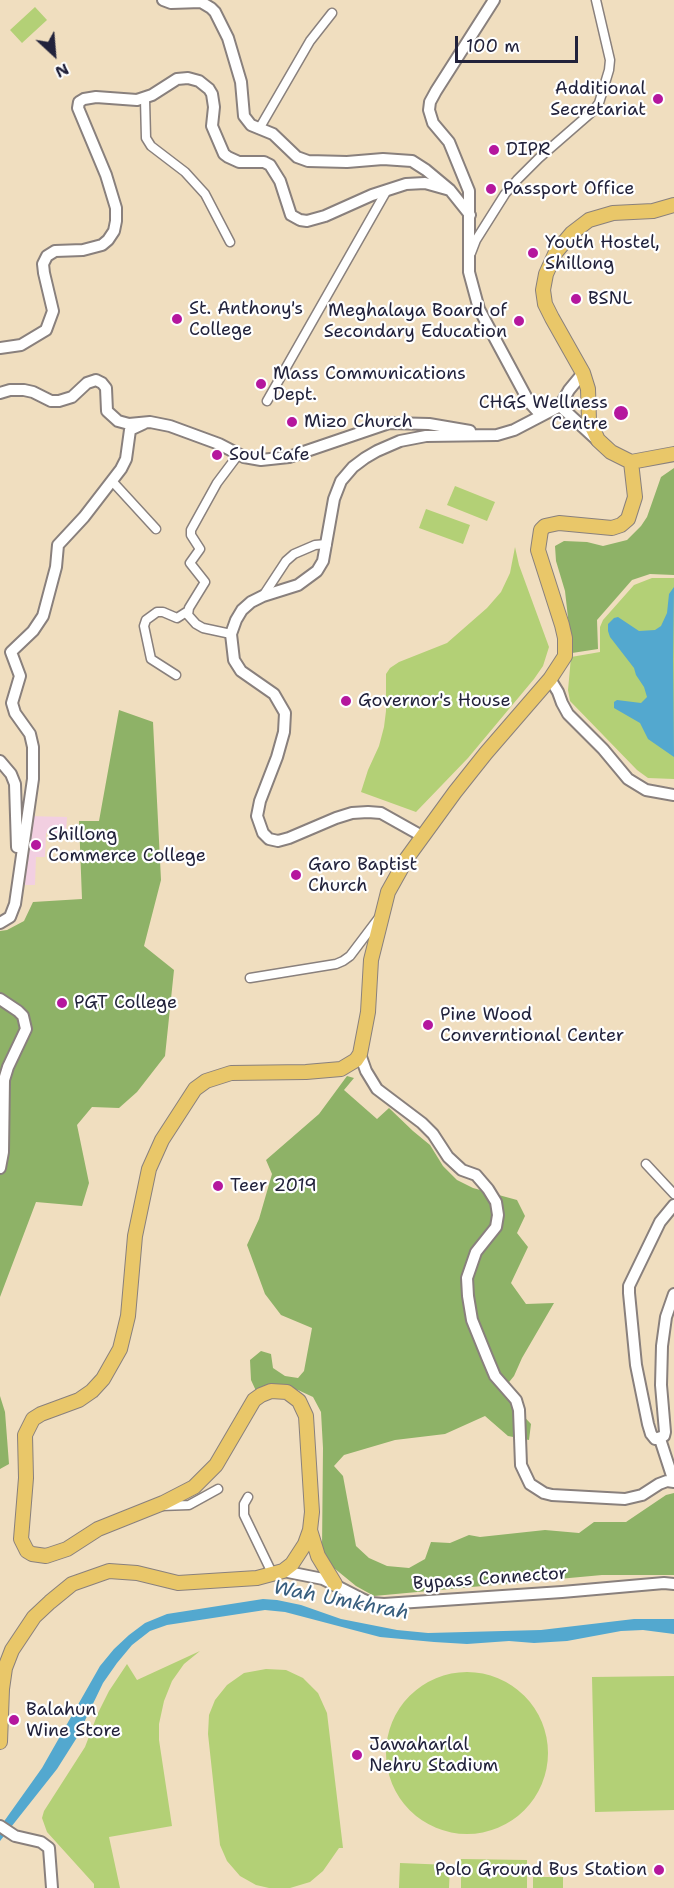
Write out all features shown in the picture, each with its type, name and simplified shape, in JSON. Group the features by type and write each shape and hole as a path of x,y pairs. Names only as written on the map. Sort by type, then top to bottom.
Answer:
{"main road":[{"path":"674,205 653,211 625,211 597,217 572,233 556,252 543,283 544,297 552,318 583,373 588,389 589,420 601,443 611,452 631,462 674,454"},
{"path":"278,1573 299,1555 310,1530 312,1500 306,1416 299,1401 287,1392 279,1390 261,1395 254,1401 216,1465 186,1491 157,1506 98,1529 56,1554 39,1556 27,1551 21,1539 26,1478 25,1435 33,1419 71,1404 92,1391 103,1379 120,1349 128,1316 135,1236 149,1169 162,1140 195,1089 206,1081 231,1073 341,1069 356,1060 360,1054 367,1021 371,960 380,917 392,884 422,836 486,753 550,679 565,656 562,624 538,550 540,534 545,526 550,524 570,523 612,528 621,525 628,519 635,498 631,462"},
{"path":"310,1530 318,1556 335,1584"},
{"name":"Bypass Connector","path":"0,1742 4,1678 12,1650 34,1617 72,1584 109,1570 193,1584 257,1578 278,1573"}],"street":[{"path":"163,0 171,3 201,2 215,12 224,28 238,68 246,121 273,134 303,160 317,162 383,159 412,161 450,190 470,215"},
{"path":"494,0 436,91 430,102 429,110 433,123 449,142 470,195 469,272 478,309 529,402 542,415"},
{"path":"469,272 471,254 476,240 505,194 527,169 599,104 610,60 596,0"},
{"path":"259,129 304,51 332,13"},
{"path":"0,348 21,345 46,330 53,311 44,273 43,264 46,256 55,251 83,250 102,245 114,231 117,221 114,199 78,108 79,102 89,97 145,99 170,83 183,78 193,79 205,85 212,94 214,107 212,126 224,154 239,162 264,162 270,165 278,175 289,209 295,218 307,221 325,216 387,190 417,183 437,185 450,190"},
{"path":"145,99 146,138 151,146 195,183 213,208 230,242"},
{"path":"267,401 387,190"},
{"path":"422,836 381,813 368,812 352,813 336,818 278,841 269,839 263,833 257,816 260,801 282,741 285,713 274,694 241,671 234,660 231,634 242,610 263,596 298,585 317,571 323,561 334,499 341,481 353,467 365,458 400,441 426,436 507,433 560,406 583,373"},
{"path":"0,393 24,390 51,401 59,401 72,397 87,383 96,380 105,388 107,411 123,423 170,426 219,444 238,455 261,460 284,458 379,425 396,422 429,424 488,435"},
{"path":"560,406 601,443"},
{"path":"0,923 7,920 12,913 32,789 33,760 30,734 12,703 20,676 11,652 33,631 43,616 56,567 58,545 84,517 124,464 130,430 145,423"},
{"path":"176,675 151,659 144,626 146,620 157,612 177,618 188,611 205,582 190,563 200,549 191,536 191,530 217,483 238,455"},
{"path":"112,481 156,529"},
{"path":"263,596 286,561 294,554 315,545 327,544"},
{"path":"188,611 191,619 203,628 231,634"},
{"path":"550,679 568,714 603,749 628,779 646,790 674,795"},
{"path":"0,761 11,774 15,784 19,874"},
{"path":"250,978 343,961 350,956 380,917"},
{"path":"0,999 23,1016 26,1029 4,1080 3,1152 0,1167"},
{"path":"360,1054 366,1071 377,1089 422,1123 433,1134 448,1157 462,1170 476,1175 496,1202 498,1215 496,1227 476,1252 467,1278 468,1296 472,1320 495,1376 516,1400 519,1410 521,1465 530,1484 552,1495 625,1499 642,1495 667,1481 674,1482 661,1385 662,1346 666,1317 674,1294"},
{"path":"646,1164 674,1194"},
{"path":"666,1430 656,1439 651,1434 636,1365 628,1293 660,1222 674,1205"},
{"path":"157,1506 189,1505 218,1489"},
{"path":"248,1497 243,1504 244,1515 278,1573"},
{"name":"Bypass Connector","path":"278,1573 313,1576 335,1584 362,1599 384,1604 674,1584"},
{"path":"0,1826 22,1839 41,1842 49,1848 52,1888"}],"shaded area":[{"name":"Shillong Commerce College","path":"27,816 67,817 66,833 46,833 45,857 36,857 35,885 25,885"}],"green space":[{"path":"35,7 47,20 22,43 10,30"},
{"path":"674,468 674,575 650,574 632,580 597,620 598,649 572,653 565,591 556,561 555,546 564,541 587,542 603,546 627,540 647,517 661,477"},
{"path":"455,486 495,502 487,521 447,505"},
{"path":"426,509 470,525 463,544 419,528"},
{"path":"515,547 519,565 549,647 543,666 468,758 416,812 361,792 384,727 386,674 399,662 447,643 487,608 501,592 510,573"},
{"path":"652,578 674,578 674,779 648,778 637,770 570,701 568,690 571,657 600,652 600,627 603,620 634,585"},
{"path":"119,710 153,722 161,880 144,946 174,970 165,1056 137,1092 119,1108 92,1107 77,1125 89,1183 82,1206 36,1202 0,1297 0,931 24,921 33,902 82,899 79,821 99,821"},
{"path":"347,1076 354,1078 344,1090 377,1119 389,1108 430,1145 443,1166 457,1180 473,1188 517,1200 525,1216 517,1233 528,1247 511,1283 526,1304 554,1303 514,1376 501,1392 531,1424 529,1440 508,1436 485,1416 445,1434 395,1440 344,1455 334,1466 343,1476 356,1546 369,1558 387,1566 409,1568 425,1559 431,1542 450,1543 469,1535 480,1537 545,1530 579,1533 594,1522 626,1522 666,1495 674,1493 674,1575 602,1575 374,1596 356,1586 329,1564 322,1549 321,1412 313,1397 298,1390 282,1387 257,1393 251,1380 250,1360 261,1351 271,1354 273,1368 285,1376 298,1378 304,1371 312,1328 281,1315 265,1294 247,1245 259,1219 272,1174 266,1160 319,1114"},
{"path":"0,1396 5,1412 9,1464 0,1469"},
{"path":"200,1651 184,1664 172,1681 164,1701 159,1724 159,1740 172,1826 109,1837 120,1888 94,1888 94,1884 47,1832 42,1818 44,1811 85,1747 109,1691 127,1664 137,1680"},
{"path":"266,1669 286,1670 303,1678 318,1693 327,1713 343,1848 339,1848 323,1871 310,1882 290,1888 269,1888 256,1885 240,1876 227,1861 220,1845 208,1734 209,1715 215,1700 227,1685 244,1673"},
{"path":"467,1672 483,1673 498,1678 524,1696 542,1722 547,1737 547,1769 542,1784 524,1810 498,1828 483,1833 467,1834 451,1833 436,1828 410,1810 392,1784 387,1769 386,1753 387,1737 392,1722 410,1696 436,1678 451,1673"},
{"path":"674,1676 674,1810 595,1812 592,1677"},
{"path":"461,1859 527,1860 527,1888 461,1888"},
{"path":"400,1863 450,1865 449,1888 399,1888"},
{"path":"533,1877 563,1877 563,1888 533,1888"}],"water":[{"path":"674,587 674,757 648,739 640,723 614,708 614,702 617,700 641,703 647,697 634,668 610,637 608,624 618,617 639,631 655,630 661,626 667,613 669,594"},
{"path":"263,1599 301,1605 341,1619 397,1630 428,1633 541,1630 634,1619 674,1619 674,1634 643,1630 621,1631 567,1641 467,1644 380,1637 285,1612 265,1610 167,1625 150,1631 132,1645 117,1663 103,1683 76,1739 57,1769 0,1841 0,1827 42,1768 100,1666 129,1635 145,1623 167,1614"}],"place":[{"name":"Additional Secretariat","path":"658,99"},
{"name":"DIPR","path":"494,150"},
{"name":"Passport Office","path":"491,189"},
{"name":"Youth Hostel, Shillong","path":"533,253"},
{"name":"BSNL","path":"576,299"},
{"name":"St. Anthony's College","path":"177,319"},
{"name":"Meghalaya Board of Secondary Education","path":"519,321"},
{"name":"Mass Communications Dept.","path":"261,384"},
{"name":"CHGS Wellness Centre","path":"621,413"},
{"name":"Mizo Church","path":"292,422"},
{"name":"Soul Cafe","path":"217,455"},
{"name":"Governor's House","path":"346,701"},
{"name":"Shillong Commerce College","path":"36,845"},
{"name":"Garo Baptist Church","path":"296,875"},
{"name":"PGT College","path":"62,1003"},
{"name":"Pine Wood Converntional Center","path":"428,1025"},
{"name":"Teer 2019","path":"218,1186"},
{"name":"Balahun Wine Store","path":"14,1720"},
{"name":"Jawaharlal Nehru Stadium","path":"357,1755"},
{"name":"Polo Ground Bus Station","path":"659,1870"}],"water label":[{"name":"Wah Umkhrah","path":"341,1601"}]}
